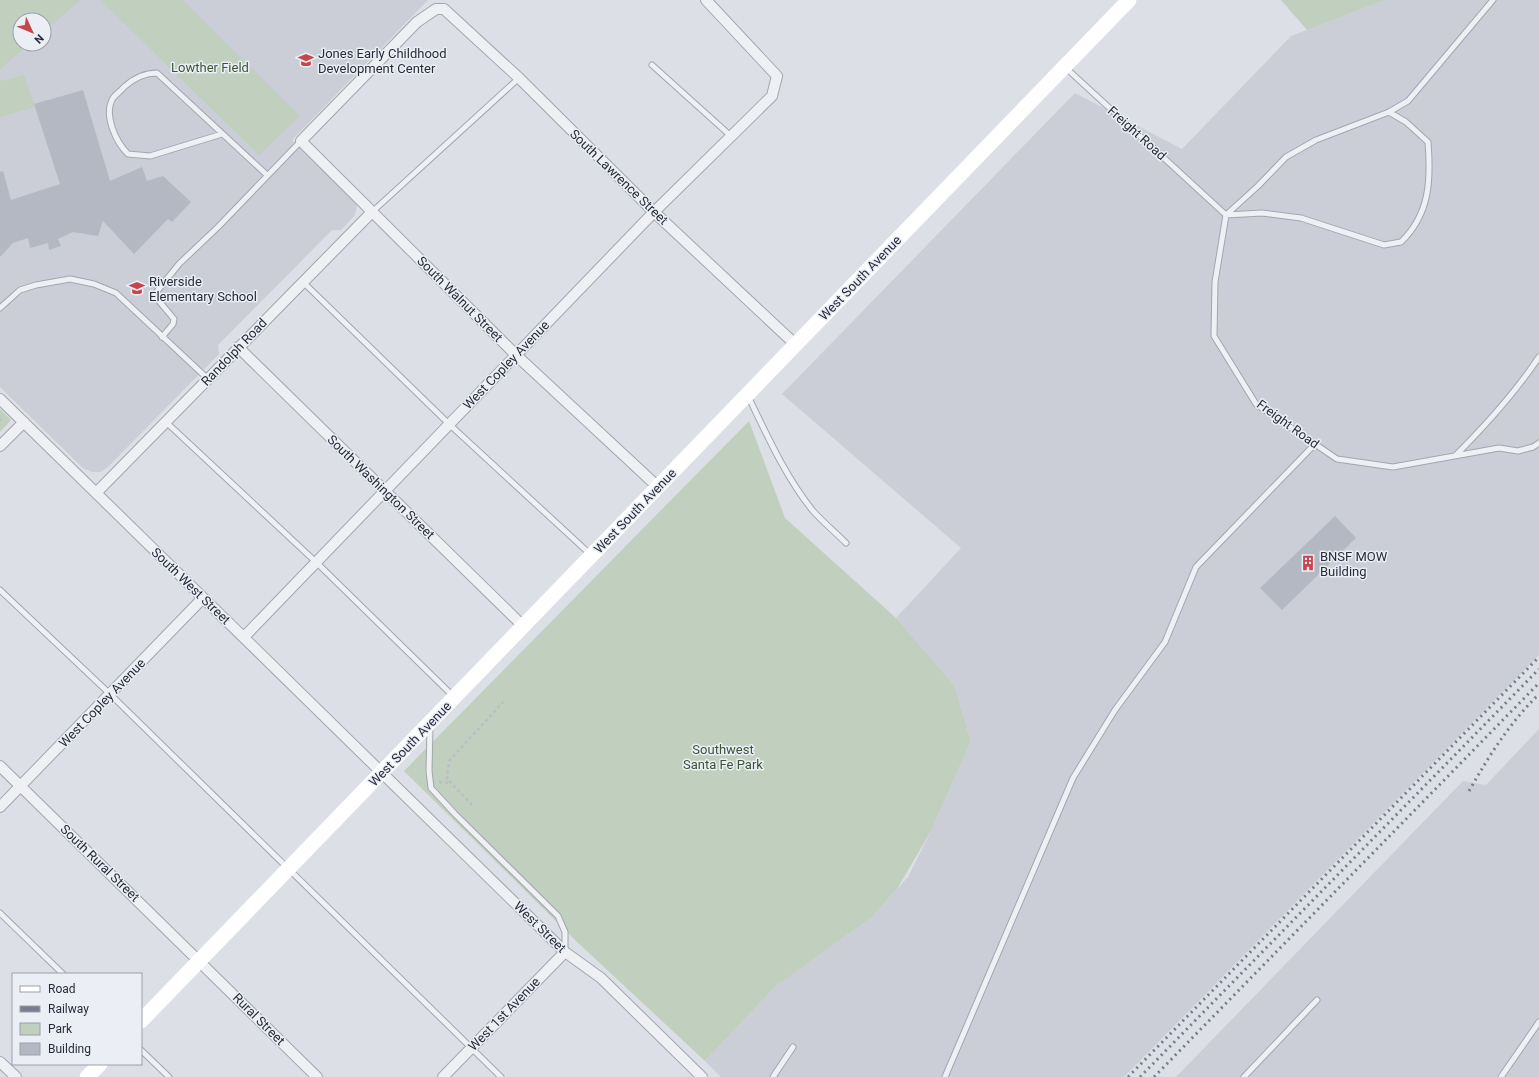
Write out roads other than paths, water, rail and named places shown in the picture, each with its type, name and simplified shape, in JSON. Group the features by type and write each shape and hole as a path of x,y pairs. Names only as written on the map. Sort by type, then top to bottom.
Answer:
{"main road":[{"name":"West South Avenue","path":"142,1020 593,556 1064,67 1123,2"},
{"path":"87,1077 99,1065"}],"street":[{"name":"West Copley Avenue","path":"244,637 654,212 772,96 776,76 706,0"},
{"name":"South Lawrence Street","path":"301,141 417,22 436,9 444,8 519,78 654,212 796,345"},
{"name":"South Walnut Street","path":"301,141 516,355 658,487"},
{"name":"Randolph Road","path":"96,493 372,212"},
{"name":"South Washington Street","path":"238,347 524,627"},
{"name":"South West Street","path":"0,399 382,773"},
{"path":"0,446 24,422"},
{"name":"West Copley Avenue","path":"0,807 203,598"},
{"name":"South Rural Street","path":"0,766 200,960"},
{"name":"West Street","path":"382,773 565,952 601,978 702,1077"},
{"name":"West 1st Avenue","path":"443,1077 565,952"},
{"name":"Rural Street","path":"200,960 318,1077"},
{"path":"0,1062 16,1077"}],"lane":[{"path":"1226,215 1258,186 1286,157 1316,140 1364,123 1389,112 1408,101 1493,0"},
{"path":"652,65 732,137"},
{"name":"Freight Road","path":"1064,67 1226,215 1215,282 1214,336 1256,404 1336,459 1393,467 1499,448 1518,451 1533,447 1539,442"},
{"path":"222,134 150,156 128,154 118,144 109,119 113,99 133,79 148,73 157,73 267,175"},
{"path":"372,212 519,78"},
{"path":"1226,215 1262,213 1301,218 1384,245 1401,242 1421,217 1425,204 1430,180 1428,142 1406,122 1389,112"},
{"path":"162,337 173,324 174,319 154,295 179,264 218,227 301,141"},
{"path":"0,308 20,290 70,280 94,284 116,293 208,380"},
{"path":"303,282 450,424 593,556"},
{"path":"1455,456 1501,408 1521,384 1539,357"},
{"path":"747,395 780,462 798,489 814,511 846,543"},
{"path":"166,422 317,563 455,698"},
{"path":"945,1077 1073,778 1115,710 1165,642 1196,567 1315,444"},
{"path":"0,590 110,694 501,1077"},
{"path":"430,724 429,771 432,788 455,814 558,916 565,932 565,952"},
{"path":"0,913 62,973"},
{"path":"1244,1077 1317,1000"},
{"path":"1501,1077 1539,1022"},
{"path":"773,1077 793,1047"},
{"path":"142,1051 169,1077"}],"railway":[{"path":"1128,1077 1539,657"},
{"path":"1140,1077 1539,669"},
{"path":"1154,1077 1539,683"},
{"path":"1469,791 1509,728 1539,694"}],"place":[{"name":"Jones Early Childhood Development Center","path":"306,60"},
{"name":"Riverside Elementary School","path":"137,288"},
{"name":"BNSF MOW Building","path":"1308,563"}],"park label":[{"name":"Lowther Field","path":"210,67"},
{"name":"Southwest Santa Fe Park","path":"723,756"}]}
